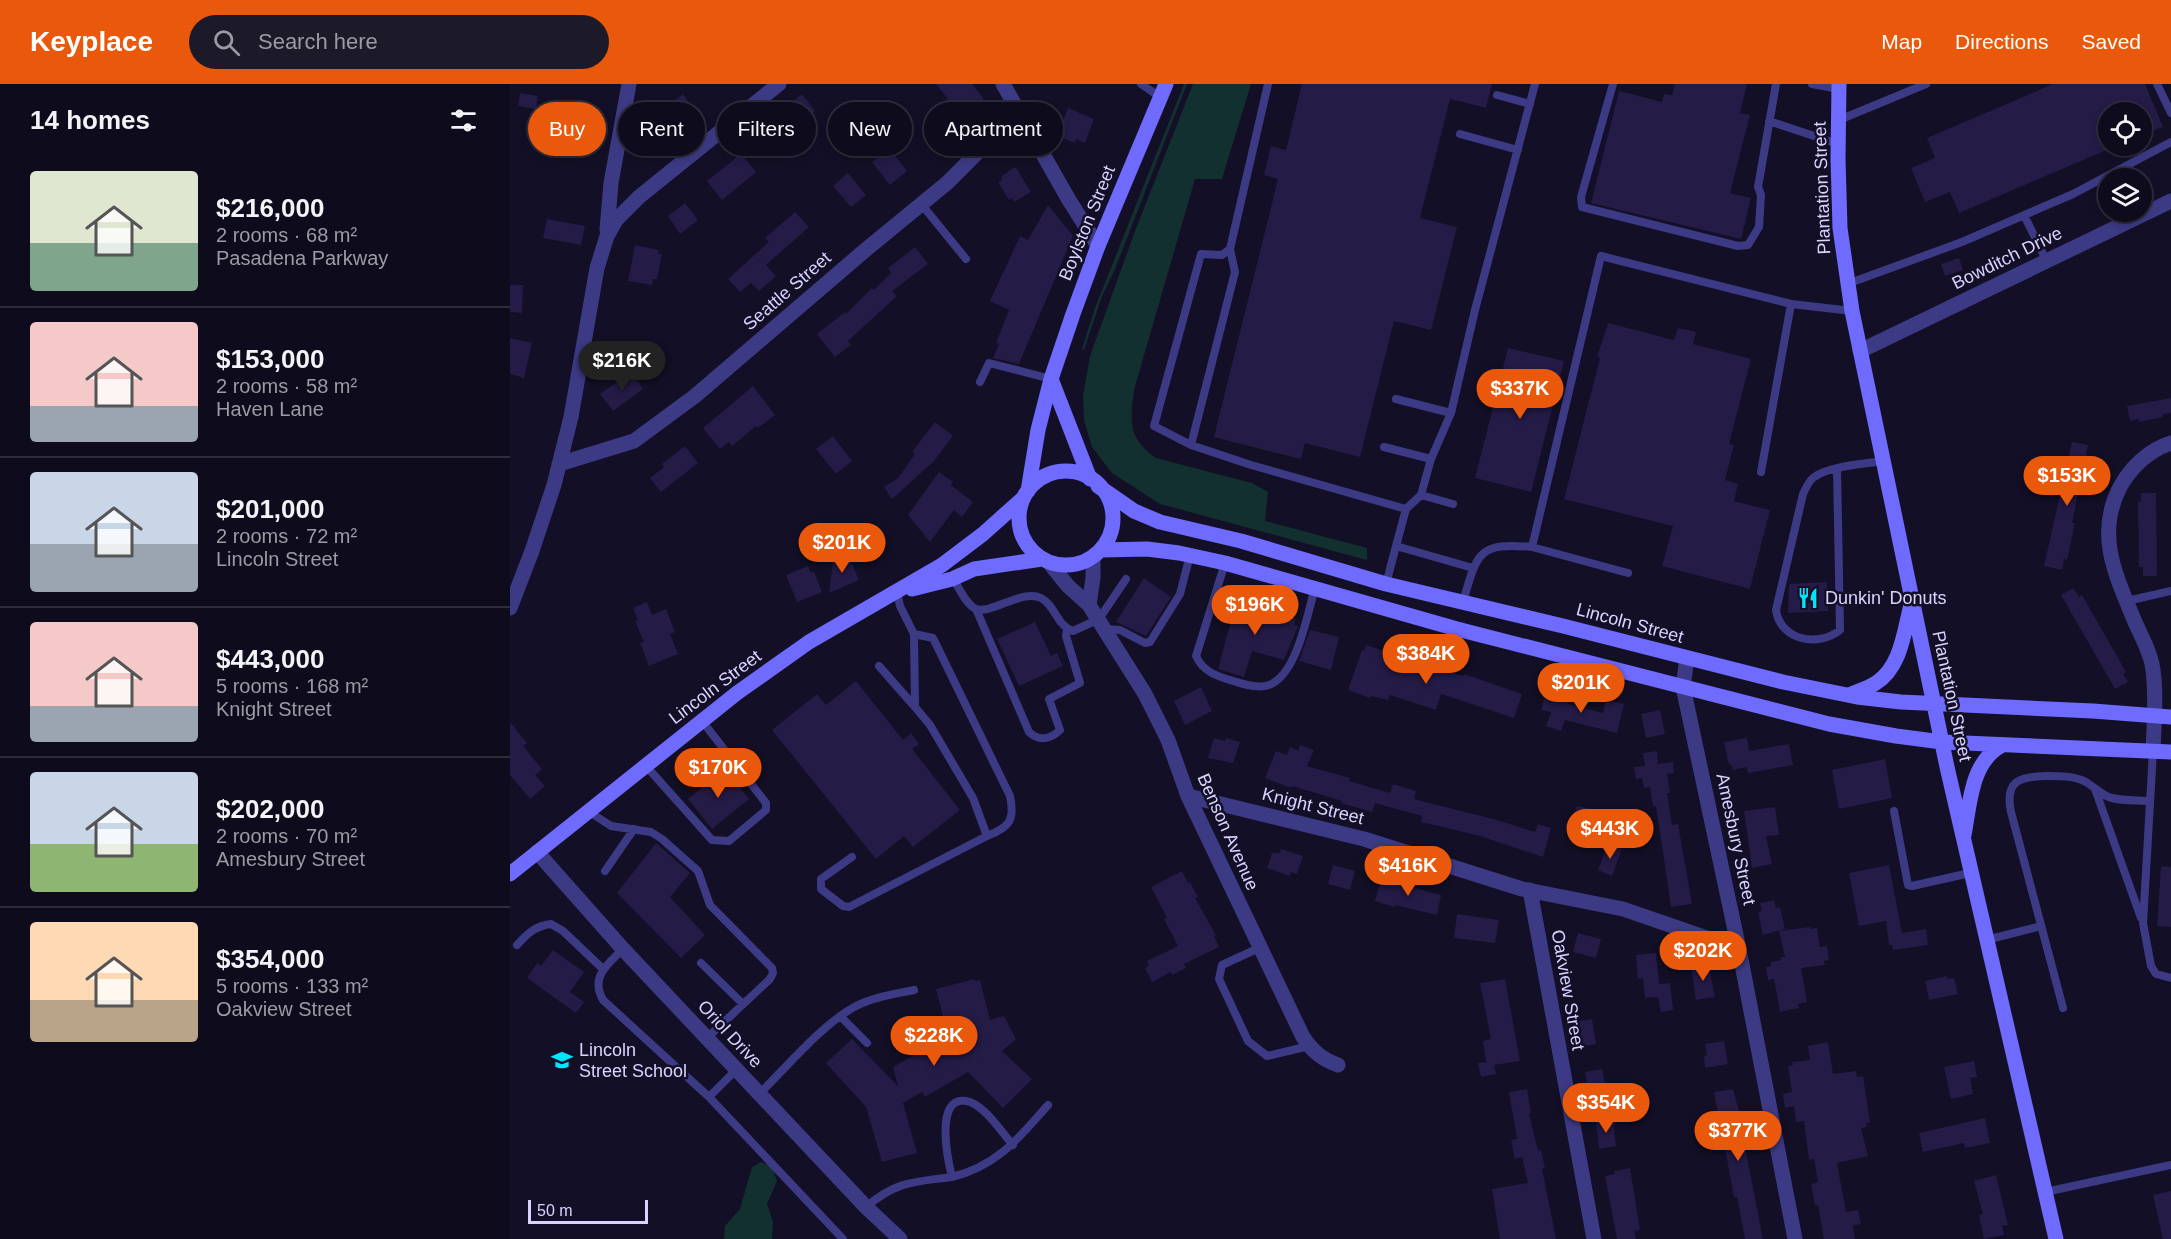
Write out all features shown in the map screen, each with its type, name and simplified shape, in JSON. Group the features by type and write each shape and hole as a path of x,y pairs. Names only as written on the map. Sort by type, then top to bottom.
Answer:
{"main road":[{"name":"Plantation Street","path":"1839,86 1840,228 1852,311 1970,873 2056,1239"},
{"name":"Boylston Street","path":"1024,495 1051,379 1098,246 1163,90"},
{"path":"1051,379 1094,482"},
{"path":"1097,554 1109,535 1113,515 1107,495 1094,482 1073,472 1053,473 1043,477 1024,495 1019,525 1030,548 1046,562 1067,565 1097,554 1147,549 1190,555 1457,629 1829,724 1942,742 2171,752"},
{"name":"Lincoln Street","path":"1094,482 1134,511 1160,522 1240,541 1386,584 1783,682 1849,695 1934,704 1978,704 2171,717"},
{"name":"Lincoln Street","path":"510,874 702,721 809,642 942,565 983,534 1024,495"},
{"name":"Lincoln Street","path":"897,592 953,579 974,569 1046,562"},
{"path":"1379,608 1386,584"},
{"path":"1849,695 1876,683 1888,672 1896,660 1912,599"},
{"path":"1457,629 1463,602"},
{"path":"1963,841 1977,775 1983,760 2001,746"}],"street":[{"path":"607,236 611,183 629,84"},
{"path":"510,608 532,551 559,464 571,417 597,268 607,236 616,220 639,196 779,84"},
{"path":"1003,84 1014,102"},
{"name":"Seattle Street","path":"559,464 634,441 695,396 862,252 922,205 974,156"},
{"path":"1044,156 1098,246"},
{"name":"Bowditch Drive","path":"1860,351 2171,201"},
{"path":"2153,751 2153,665 2109,555 2109,515 2124,480 2136,466 2150,452 2171,443"},
{"path":"1089,605 1097,554"},
{"name":"Benson Avenue","path":"1046,562 1089,605 1145,694 1168,740 1188,796 1259,948 1309,1046 1324,1060 1338,1065"},
{"name":"Amesbury Street","path":"1687,658 1683,687 1739,949 1795,1239"},
{"name":"Knight Street","path":"1188,796 1364,839 1530,890 1623,909 1739,949"},
{"name":"Oriol Drive","path":"537,852 622,949 900,1239"},
{"name":"Oakview Street","path":"1530,890 1593,1239"}],"lane":[{"path":"1141,84 1163,90"},
{"path":"1191,445 1235,272 1230,249 1268,84"},
{"path":"1386,584 1406,509 1421,495 1431,459 1451,413 1475,310 1535,84"},
{"path":"1613,84 1581,197 1582,207 1738,246 1748,245 1759,227 1761,195 1758,187 1776,84"},
{"path":"1812,84 1839,86"},
{"path":"1839,120 1926,84"},
{"path":"2157,84 2171,113"},
{"path":"1497,95 1530,104"},
{"path":"1769,121 1838,144"},
{"path":"1460,134 1518,150"},
{"path":"1847,284 1962,242 2073,194 2171,142"},
{"path":"922,205 966,259"},
{"path":"2024,215 2046,260"},
{"path":"1230,249 1222,255 1201,254 1154,426 1191,445 1251,465 1406,509"},
{"path":"1532,547 1601,256 1791,304 1852,311"},
{"path":"1761,472 1791,304"},
{"path":"980,382 989,363 1051,379"},
{"path":"1396,399 1451,413"},
{"path":"1384,447 1431,459"},
{"path":"1832,470 1840,630 1833,636 1818,640 1803,639 1786,631 1778,622 1776,610 1803,494 1808,483 1815,476 1832,470 1883,460"},
{"path":"1421,495 1454,504"},
{"path":"1463,602 1473,568 1479,557 1493,547 1510,545 1532,547 1628,573"},
{"path":"1396,546 1473,568"},
{"path":"976,609 985,609 1028,596 1040,597 1067,629 1073,631 1101,624 1120,630 1145,643 1150,642 1180,594 1190,555"},
{"path":"1225,563 1196,656 1200,665 1213,675 1250,686 1268,686 1282,677 1293,659 1315,588"},
{"path":"953,579 976,609 1029,732 1035,738 1041,739 1058,733 1059,727 1049,699 1080,683 1066,636 1067,629"},
{"path":"1101,624 1126,579"},
{"path":"2127,601 2171,591"},
{"path":"897,592 900,606 914,634 915,707"},
{"path":"852,857 821,879 820,884 820,889 843,906 849,907 1004,829 1013,811 1010,796 933,638 914,634"},
{"path":"879,666 930,725 973,798 987,836"},
{"path":"646,765 712,840 729,841 766,810 766,803 702,721"},
{"path":"2143,923 2153,751"},
{"path":"2063,1008 2011,812 2008,799 2010,789 2016,782 2032,776 2073,777 2085,781 2110,798 2150,801"},
{"path":"2095,788 2143,923 2151,966 2156,974 2171,978"},
{"path":"588,811 611,826 651,832 662,839 698,871 710,905 772,968 773,973 770,979 707,1038"},
{"path":"1894,811 1908,885 1970,873"},
{"path":"605,871 634,829"},
{"path":"516,945 539,926 551,924 563,931 603,969"},
{"path":"1986,940 2041,926"},
{"path":"1259,948 1222,965 1219,979 1248,1041 1267,1056 1309,1046"},
{"path":"622,949 603,969 597,985 603,1000 708,1096 843,1239"},
{"path":"701,963 743,1004"},
{"path":"759,1094 840,1016 871,1000 914,990"},
{"path":"840,1016 867,1043"},
{"path":"708,1096 736,1069"},
{"path":"952,1177 948,1164 945,1117 948,1108 956,1102 965,1101 977,1106 992,1119 1013,1145"},
{"path":"867,1207 883,1193 904,1183 952,1177 995,1158 1013,1145 1048,1105"},
{"path":"2045,1192 2171,1165"}],"green space":[{"path":"1184,84 1187,84 1115,269 1102,296 1084,350 1082,349 1095,308"},
{"path":"1193,84 1251,84 1222,179 1195,179 1134,390 1133,428 1140,443 1156,458 1252,483 1268,492 1265,521 1367,548 1367,560 1160,504 1112,473 1092,447 1084,420 1083,396 1090,356 1135,231"},
{"path":"761,1162 772,1167 777,1181 767,1204 773,1222 772,1239 724,1239 725,1226 740,1209 752,1167"}],"building":[{"path":"936,84 972,84 984,99 980,102 945,102 948,99"},
{"path":"1302,84 1492,84 1486,108 1450,99 1420,218 1457,227 1431,330 1394,321 1360,457 1305,443 1301,459 1214,437 1278,179 1264,175 1271,146 1286,150"},
{"path":"1675,84 1747,84 1740,113 1750,115 1730,193 1751,198 1741,239 1591,203 1619,91 1662,102 1664,94 1672,95"},
{"path":"2053,84 2145,84 2163,127 2152,131 2152,102 2098,102 2098,154 1959,213 1950,192 1925,202 1911,168 1935,158 1927,138"},
{"path":"520,93 538,96 537,102 528,102 528,108 518,106"},
{"path":"683,94 689,102 673,102"},
{"path":"802,94 808,102 792,102"},
{"path":"1068,108 1094,119 1085,143 1076,139 1075,143 1063,138 1063,121"},
{"path":"738,156 743,156 756,172 722,200 707,181"},
{"path":"880,156 895,156 907,171 890,185 872,162"},
{"path":"1013,168 1016,168 1031,192 1014,202 1012,198 1009,200 998,182"},
{"path":"848,173 866,195 851,207 833,186"},
{"path":"685,203 698,220 680,234 668,216"},
{"path":"1048,205 1073,236 1019,364 993,358 999,344 996,343 1009,310 990,301 1020,236 1028,240"},
{"path":"795,212 809,227 766,265 776,276 759,291 751,283 740,292 728,279 769,242 765,238"},
{"path":"547,219 585,226 581,245 543,238"},
{"path":"635,245 659,250 658,254 662,254 657,279 653,279 652,285 628,281"},
{"path":"915,247 928,264 892,291 897,296 848,341 851,345 835,357 817,334 845,312 846,314 872,288 874,290 891,273 888,268"},
{"path":"1959,258 1963,270 1945,276 1941,264"},
{"path":"510,285 523,285 522,313 510,312"},
{"path":"1608,323 1674,340 1678,328 1696,332 1693,344 1751,359 1729,444 1734,445 1725,480 1738,484 1734,501 1770,510 1750,589 1662,566 1673,526 1564,499 1600,358 1597,357"},
{"path":"510,338 532,343 524,378 510,374"},
{"path":"1508,348 1564,361 1531,492 1475,478"},
{"path":"631,372 643,389 613,411 600,394"},
{"path":"753,386 775,415 758,428 756,426 732,446 729,442 720,449 703,428"},
{"path":"2171,398 2171,413 2139,422 2139,419 2130,421 2127,406"},
{"path":"935,422 953,436 933,462 892,499 884,487 898,478 915,454 912,452"},
{"path":"833,436 852,461 836,474 816,449"},
{"path":"2072,442 2088,445 2086,455 2089,456 2081,494 2078,493 2072,523 2075,523 2067,560 2064,559 2062,570 2044,566"},
{"path":"685,446 698,463 661,492 650,478 664,467 662,464"},
{"path":"939,472 953,482 951,485 973,502 962,517 954,510 930,542 908,515"},
{"path":"2141,493 2156,493 2157,576 2143,576 2143,567 2139,567 2138,502 2141,502"},
{"path":"820,522 828,532 816,542 808,533"},
{"path":"848,555 859,580 829,593 833,562"},
{"path":"808,566 811,573 814,571 822,592 797,602 786,575"},
{"path":"1144,578 1171,597 1146,636 1116,622"},
{"name":"Dunkin' Donuts","path":"1827,582 1828,611 1788,613 1789,584"},
{"path":"2073,588 2079,597 2082,595 2126,672 2123,674 2128,682 2115,689 2061,595"},
{"path":"1237,598 1296,619 1294,625 1298,626 1284,660 1252,651 1244,677 1218,669"},
{"path":"647,602 652,615 666,609 675,632 670,634 678,654 649,666 640,643 644,642 635,621 638,620 633,608"},
{"path":"1035,622 1051,656 1057,653 1063,666 1019,686 997,639"},
{"path":"1310,630 1339,637 1331,670 1299,661"},
{"path":"1366,645 1383,651 1381,656 1426,669 1427,666 1463,676 1464,674 1522,694 1514,718 1441,694 1436,710 1390,695 1388,700 1371,696 1370,698 1348,690 1362,650 1364,651"},
{"path":"856,681 903,740 911,733 919,744 912,749 960,810 913,847 904,836 876,859 772,730 817,694 826,705"},
{"path":"1201,687 1212,711 1185,725 1174,701"},
{"path":"1546,691 1570,697 1568,704 1603,713 1606,700 1624,704 1617,733 1565,720 1561,731 1546,726 1551,712 1541,710"},
{"path":"1660,710 1665,734 1646,738 1641,714"},
{"path":"510,722 527,743 523,746 542,769 535,775 545,786 530,799 510,775"},
{"path":"1214,738 1225,741 1226,738 1240,742 1233,763 1208,758"},
{"path":"1747,738 1749,751 1789,744 1793,765 1748,773 1747,767 1733,770 1731,764 1729,765 1724,742"},
{"path":"1300,745 1314,750 1307,766 1350,778 1349,781 1390,793 1393,784 1416,791 1414,799 1535,832 1538,824 1551,828 1543,857 1480,836 1421,822 1422,816 1375,803 1372,812 1265,778 1276,751 1287,755 1290,747 1298,751"},
{"path":"1657,751 1658,764 1673,762 1674,773 1667,774 1670,793 1667,793 1672,825 1678,824 1692,904 1671,907 1656,806 1653,806 1650,787 1644,788 1642,778 1636,779 1634,767 1645,766 1643,753"},
{"path":"1885,759 1892,798 1839,809 1832,770"},
{"path":"724,769 749,799 712,829 688,799"},
{"path":"1577,806 1591,809 1586,828 1572,824"},
{"path":"1775,807 1779,835 1766,836 1772,864 1752,868 1744,811"},
{"path":"656,843 690,873 670,897 705,935 681,958 617,893"},
{"path":"1608,844 1622,849 1612,876 1598,870"},
{"path":"1281,849 1303,856 1297,874 1291,872 1290,876 1267,868 1272,853 1280,853"},
{"path":"1333,865 1355,871 1350,890 1328,884"},
{"path":"1889,865 1902,933 1926,929 1928,945 1893,950 1892,945 1889,945 1886,921 1859,926 1849,873"},
{"path":"2161,866 2171,867 2171,927 2157,926"},
{"path":"1182,871 1198,897 1195,898 1216,935 1214,936 1219,947 1184,964 1186,968 1172,975 1171,972 1152,982 1145,968 1149,965 1147,961 1178,946 1151,887"},
{"path":"1381,879 1441,895 1437,915 1375,901"},
{"path":"1774,900 1776,908 1780,907 1785,929 1763,935 1758,912 1762,911 1760,903"},
{"path":"1457,914 1499,920 1495,943 1454,938"},
{"path":"1810,927 1811,929 1817,928 1820,947 1827,946 1829,960 1824,961 1825,965 1801,968 1807,1002 1798,1004 1799,1008 1780,1012 1774,979 1768,980 1766,967 1771,966 1771,962 1785,957 1779,931"},
{"path":"1578,933 1601,939 1596,958 1573,952"},
{"path":"553,950 584,972 570,992 584,1002 576,1013 527,978 537,963 541,966"},
{"path":"1656,953 1659,984 1670,983 1673,1010 1661,1012 1658,997 1645,998 1643,978 1638,979 1636,955"},
{"path":"1708,963 1715,997 1696,1000 1691,966"},
{"path":"1947,976 1947,979 1954,978 1958,994 1929,1000 1925,981"},
{"path":"974,979 975,981 980,980 990,1020 1004,1016 1016,1039 1002,1051 1032,1079 1003,1108 968,1072 925,1097 922,1092 903,1103 917,1153 882,1162 866,1107 826,1063 852,1039 898,1086 893,1067 948,1036 936,989"},
{"path":"1505,979 1520,1061 1494,1065 1496,1074 1481,1077 1478,1063 1486,1062 1483,1041 1491,1039 1480,983"},
{"path":"1592,1019 1596,1044 1579,1047 1575,1022"},
{"path":"1724,1041 1728,1064 1705,1068 1704,1056 1707,1055 1705,1044"},
{"path":"1828,1042 1833,1074 1856,1071 1857,1077 1863,1076 1870,1122 1866,1123 1867,1127 1861,1128 1868,1156 1837,1163 1846,1212 1858,1210 1861,1224 1853,1226 1855,1239 1824,1239 1818,1205 1815,1205 1811,1184 1818,1182 1814,1159 1809,1160 1804,1121 1796,1122 1794,1106 1785,1108 1783,1094 1792,1092 1788,1066 1793,1065 1792,1062 1810,1060 1808,1046"},
{"path":"1974,1061 1977,1077 1970,1078 1973,1094 1951,1099 1944,1067"},
{"path":"1602,1069 1607,1094 1590,1098 1585,1072"},
{"path":"1527,1089 1531,1113 1529,1113 1538,1151 1541,1150 1545,1168 1542,1169 1556,1239 1500,1239 1492,1189 1528,1183 1522,1157 1515,1159 1511,1140 1517,1139 1509,1092"},
{"path":"1733,1089 1742,1122 1763,1239 1745,1239 1725,1148 1717,1149 1715,1136 1722,1135 1714,1092"},
{"path":"1985,1118 1990,1143 1965,1148 1964,1143 1923,1152 1919,1133"},
{"path":"1613,1120 1616,1146 1599,1149 1596,1122"},
{"path":"1630,1168 1640,1230 1634,1231 1636,1239 1617,1239 1605,1176 1615,1174 1614,1171"},
{"path":"1996,1175 2008,1225 2002,1226 2004,1235 1984,1239 1979,1215 1983,1214 1974,1181"},
{"path":"2171,1191 2171,1239 2163,1239 2153,1195"}],"place":[{"name":"Dunkin' Donuts","path":"1808,598"},
{"name":"Lincoln Street School","path":"562,1060"}]}
